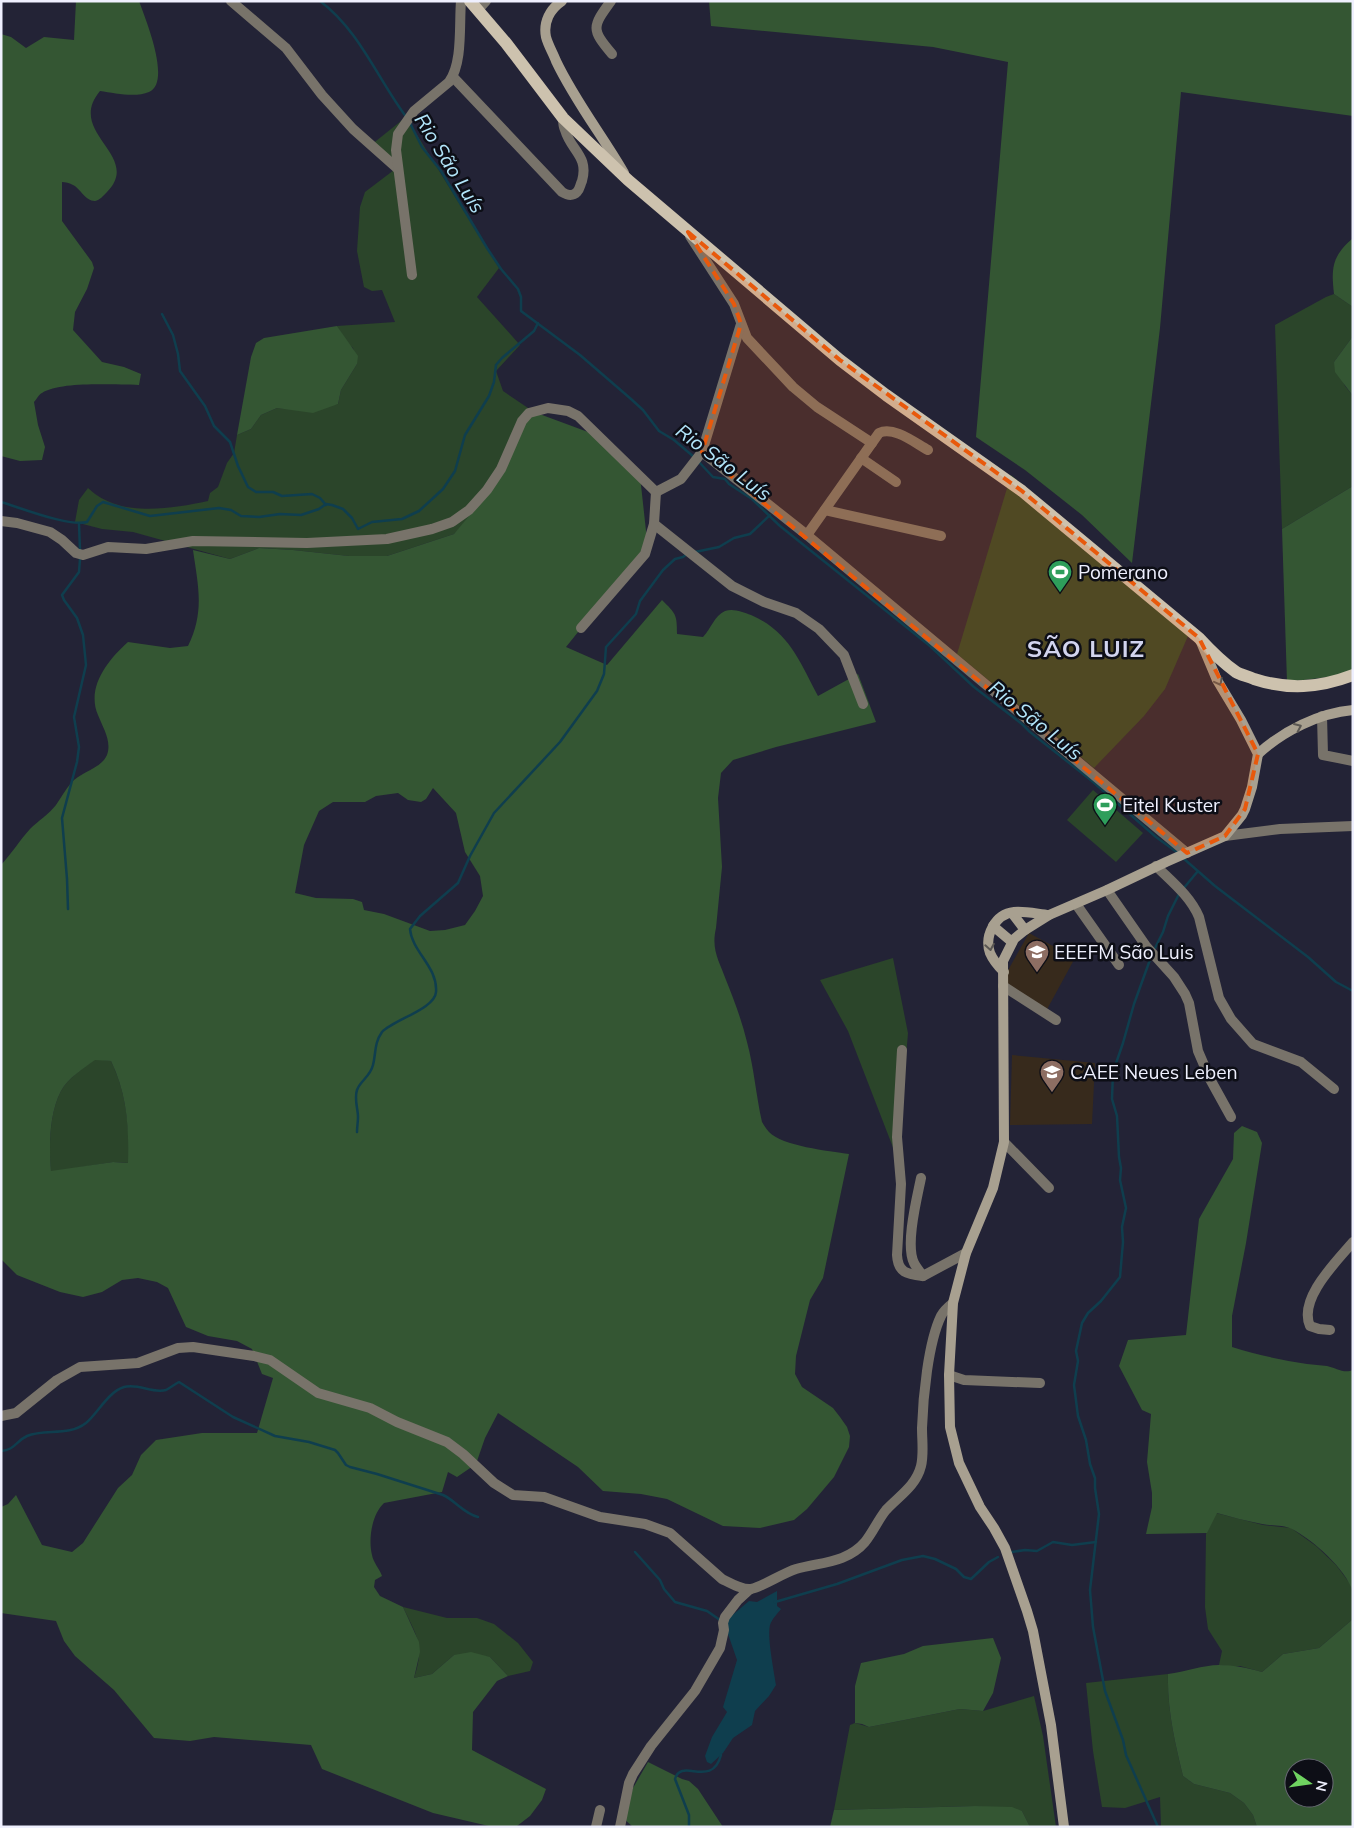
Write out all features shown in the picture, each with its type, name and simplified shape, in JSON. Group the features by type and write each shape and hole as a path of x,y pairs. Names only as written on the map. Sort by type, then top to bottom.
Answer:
{"main road":[{"path":"478,4 563,118 628,180 840,360 886,395 1022,491 1198,638 1221,660 1238,673 1263,682 1288,687 1309,687 1353,675"}],"street":[{"path":"231,1 286,48 322,95 353,129 398,169"},
{"path":"412,275 396,150 398,134 414,111 449,82 456,69 461,1"},
{"path":"562,1 554,6 547,18 546,36 550,49 563,75 628,180"},
{"path":"612,1 598,19 596,27 598,37 612,54"},
{"path":"452,76 562,192 568,195 574,194 579,190 584,164 565,131 563,118"},
{"path":"688,232 734,304 747,338 793,387 817,406 872,443"},
{"path":"656,492 671,486 681,479 699,456 741,324"},
{"path":"1,521 23,524 50,532 76,553 83,555 108,547 146,549 192,541 307,543 387,539 432,529 452,522 469,510 487,490 501,469 522,421 529,413 548,408 568,411 578,416 656,492 654,524 645,554 581,628"},
{"path":"807,535 878,433 888,431 897,434 928,450"},
{"path":"699,456 807,535 1186,853"},
{"path":"861,458 896,482"},
{"path":"825,510 942,536"},
{"path":"654,524 732,586 764,602 796,613 819,629 844,655 863,704"},
{"path":"1198,638 1217,680 1241,720 1258,754 1256,770 1245,809 1225,836"},
{"path":"1258,754 1271,742 1322,716 1353,710"},
{"path":"1322,716 1323,755 1353,762"},
{"path":"1064,1827 1054,1742 1032,1631 1005,1548 980,1507 959,1463 950,1428 949,1375 953,1302 966,1253 993,1188 1004,1142 1003,961 1012,942 1024,930 1049,915 1225,836 1280,829 1352,825"},
{"path":"1156,866 1185,894 1194,906 1199,917 1219,998 1231,1019 1253,1044 1301,1062 1334,1089"},
{"path":"1107,890 1146,946 1174,977 1185,994 1189,1003 1198,1051 1210,1079 1231,1117"},
{"path":"1076,904 1118,965"},
{"path":"1004,973 990,954 990,931 993,926 999,919 1012,912 1049,915"},
{"path":"1012,912 1024,930"},
{"path":"993,926 1012,942"},
{"path":"1002,986 1056,1020"},
{"path":"902,1050 897,1137 901,1184 896,1255 898,1264 901,1269 914,1275 923,1276 966,1253"},
{"path":"1004,1142 1049,1188"},
{"path":"921,1178 911,1247 914,1264 923,1276"},
{"path":"1330,1330 1310,1326 1307,1319 1307,1311 1325,1275 1353,1242"},
{"path":"620,1827 629,1783 633,1774 651,1746 695,1691 720,1648 724,1630 722,1623 725,1616 738,1600 750,1589 795,1570 839,1560 856,1550 864,1543 887,1510 914,1482 921,1467 923,1409 931,1352 940,1317 953,1302"},
{"path":"1,1416 16,1413 57,1380 80,1367 138,1363 178,1348 193,1347 254,1356 270,1360 318,1392 370,1408 397,1422 447,1442 494,1483 513,1495 544,1497 600,1517 645,1524 664,1531 681,1542 722,1579 731,1584 750,1589"},
{"path":"949,1375 964,1380 1040,1383"},
{"path":"596,1827 600,1810"}],"highlighted area":[{"path":"688,232 840,360 1022,491 1199,638 1258,754 1245,809 1225,836 1187,853 702,452 741,324 734,304"}],"shaded area":[{"name":"EEEFM São Luis","path":"1029,933 1075,958 1045,1013 998,988"},
{"name":"CAEE Neues Leben","path":"1012,1055 1095,1063 1092,1124 1010,1125"}],"green space":[{"path":"76,1 139,1 151,35 158,63 158,76 155,86 149,92 131,95 100,91 92,106 91,119 96,132 111,155 116,167 116,179 107,192 95,201 86,197 73,185 62,182 62,221 92,262 94,268 87,289 75,312 73,330 102,362 124,367 141,374 139,385 75,385 51,389 41,394 34,402 38,425 45,447 42,460 20,461 1,456 1,34 11,37 26,48 44,37 74,40"},
{"path":"709,1 1353,1 1353,116 1181,92 1160,328 1132,563 1082,515 1025,470 976,437 1008,62 933,47 711,26"},
{"path":"406,117 499,268 477,297 520,345 496,371 503,391 534,412 499,480 454,534 387,556 349,556 259,548 230,559 133,532 102,529 75,522 79,500 88,488 114,504 145,509 178,507 208,501 210,493 218,487 227,463 234,453 237,435 251,429 261,415 277,408 292,409 338,404 341,390 357,364 353,348 348,344 337,326 395,322 382,290 372,291 364,287 357,251 360,207 365,192 394,170 371,145"},
{"path":"1353,238 1353,307 1334,294 1333,270 1337,257"},
{"path":"1334,294 1353,307 1353,336 1334,362 1345,386 1353,396 1353,486 1282,529 1275,325"},
{"path":"337,326 358,356 357,364 341,390 338,404 313,413 277,408 261,415 251,429 237,435 251,357 256,343 264,338"},
{"path":"1353,336 1353,396 1335,372 1334,362"},
{"path":"534,412 588,432 621,456 640,476 647,540 639,568 595,611 566,647 607,665 662,600 675,615 677,634 703,637 721,613 728,610 738,611 764,622 784,639 799,660 818,696 858,674 876,722 776,747 733,760 721,773 718,798 722,867 714,943 718,961 745,1034 762,1122 769,1132 784,1141 806,1147 849,1154 823,1278 810,1300 796,1356 795,1374 802,1387 833,1408 847,1427 850,1436 849,1447 834,1477 807,1509 794,1520 760,1528 723,1526 667,1499 641,1494 603,1491 578,1467 498,1413 485,1438 476,1464 457,1477 448,1472 442,1492 384,1503 376,1514 370,1542 374,1560 382,1576 375,1580 374,1587 380,1596 403,1607 419,1642 420,1652 414,1678 432,1674 454,1655 471,1652 490,1657 508,1676 497,1681 473,1712 472,1750 546,1789 542,1800 530,1816 517,1826 493,1827 433,1813 322,1769 311,1745 214,1737 190,1741 154,1738 114,1690 75,1656 64,1641 56,1621 1,1613 1,1507 8,1504 16,1495 42,1545 72,1552 83,1543 118,1488 132,1475 141,1455 156,1440 202,1433 257,1433 273,1378 262,1374 252,1349 237,1341 208,1336 186,1327 168,1288 157,1282 138,1278 122,1280 102,1292 83,1297 60,1292 17,1275 1,1259 1,865 30,829 56,805 71,783 100,764 107,755 108,740 95,705 95,694 101,675 113,657 128,642 170,648 188,646 197,621 199,598 193,550 230,559 259,548 349,556 387,556 454,534 499,480 517,426","holes":["433,788 456,813 465,852 480,876 483,896 465,925 445,930 430,931 384,914 364,910 362,902 353,899 316,898 295,893 304,845 319,811 333,802 365,802 376,796 398,793 408,800 421,802 426,799","95,1060 111,1061 121,1086 126,1111 128,1163 113,1162 51,1171 51,1130 57,1100 68,1082"]},
{"name":"Pomerano","path":"1011,475 1100,549 1188,636 1165,689 1144,716 1094,768 957,654"},
{"path":"1353,486 1353,674 1287,682 1282,529"},
{"name":"Eitel Kuster","path":"1093,790 1143,833 1116,862 1067,820"},
{"path":"893,958 908,1033 903,1093 894,1150 848,1031 820,980"},
{"path":"95,1059 111,1061 121,1086 128,1124 129,1163 113,1162 51,1172 51,1130 57,1100 68,1082"},
{"path":"1242,1126 1257,1132 1262,1143 1232,1316 1232,1347 1288,1361 1327,1366 1343,1371 1353,1370 1353,1592 1343,1574 1328,1556 1309,1540 1289,1528 1256,1523 1217,1513 1207,1533 1146,1534 1152,1507 1152,1493 1147,1462 1151,1414 1142,1410 1119,1366 1128,1340 1186,1335 1199,1219 1233,1159 1234,1133"},
{"path":"1216,1513 1263,1525 1291,1528 1316,1546 1336,1565 1351,1585 1353,1592 1353,1619 1319,1648 1283,1654 1262,1672 1240,1666 1219,1665 1222,1651 1208,1629 1205,1607 1206,1534"},
{"path":"403,1607 447,1618 477,1618 494,1624 518,1643 533,1662 530,1671 508,1676 490,1657 454,1655 432,1674 414,1678 419,1657 418,1641"},
{"path":"1353,1619 1353,1827 1257,1827 1253,1815 1244,1803 1230,1793 1194,1784 1183,1776 1170,1713 1168,1674 1219,1665 1241,1667 1262,1672 1283,1654 1319,1648"},
{"path":"993,1638 1001,1658 993,1693 983,1711 960,1709 869,1727 855,1723 855,1686 861,1663 904,1654 923,1646"},
{"path":"1168,1674 1170,1713 1183,1776 1194,1784 1230,1793 1244,1803 1253,1815 1257,1827 1161,1827 1160,1797 1125,1808 1102,1807 1093,1751 1086,1683"},
{"path":"1034,1696 1043,1736 1056,1827 1030,1827 1022,1811 975,1806 834,1810 850,1725 855,1723 869,1727 960,1709 983,1711"},
{"path":"648,1762 689,1781 698,1789 723,1827 633,1827 622,1817 633,1788"},
{"path":"975,1806 1012,1807 1022,1811 1030,1827 830,1827 834,1810"}],"water":[{"path":"777,1591 777,1606 781,1609 772,1621 769,1631 776,1685 755,1711 752,1725 733,1738 723,1753 711,1764 707,1762 705,1756 712,1737 727,1712 723,1707 737,1660 728,1634 727,1624 729,1618 749,1601 757,1602"}],"waterway":[{"name":"Rio São Luís","path":"320,1 334,13 357,41 407,118"},
{"name":"Rio São Luís","path":"410,123 422,147 441,171 487,248 518,289 521,297 521,311 580,355 643,410 659,431 674,440 694,457"},
{"path":"162,314 173,335 180,371 205,406 214,426 230,442 248,487 256,492 273,492 282,496 312,494 320,498 326,505"},
{"path":"1,502 57,519 79,523 87,522 97,506 103,502 150,516 219,508 231,510 241,516 259,517 280,514 301,515 319,509 326,504 343,509 352,518 358,529 372,522 402,519 419,511 443,489 455,471 465,435 489,396 494,382 496,365 534,331 538,323"},
{"name":"Rio São Luís","path":"698,461 713,477 725,479 729,484 752,499 780,526 930,646 974,687 1022,724 1092,781 1156,837 1178,853"},
{"path":"695,552 719,547 734,538 750,534 770,515"},
{"path":"79,524 80,550"},
{"path":"357,1132 356,1093 358,1087 372,1069 379,1036 387,1028 429,1004 436,992 436,983 433,975 415,945 410,929 420,916 458,883 470,856 494,813 560,742 597,691 604,674 606,647 636,614 640,601 663,570 675,559 687,554"},
{"path":"68,909 62,818 77,762 79,747 74,717 86,665 83,635 77,618 62,595 79,572 80,559"},
{"path":"1183,858 1215,886 1308,957 1336,982 1353,991"},
{"path":"1183,889 1198,871"},
{"path":"1154,950 1179,894"},
{"path":"1151,957 1113,1072 1112,1099 1117,1116 1121,1168 1120,1180 1126,1208 1122,1227 1123,1242 1120,1277 1101,1301 1088,1313 1082,1323 1076,1351 1078,1361 1074,1385 1078,1416 1095,1478 1099,1514 1090,1590 1093,1627 1105,1691 1123,1740 1126,1755 1158,1827"},
{"path":"1,1451 9,1449 27,1436 72,1430 79,1427 86,1423 113,1393 124,1387 135,1386 161,1391 179,1382 233,1417 275,1436 309,1442 335,1450 346,1465 350,1467 443,1495 468,1513 478,1517"},
{"path":"1012,1552 1037,1551 1053,1542 1072,1545 1096,1542"},
{"path":"635,1552 660,1580 664,1589 675,1602 707,1611 720,1620"},
{"path":"775,1602 837,1584 902,1560 923,1556 935,1559 956,1569 964,1577 971,1579 989,1562 998,1557"},
{"path":"689,1827 689,1815 675,1779 678,1773 683,1771 704,1772 711,1770 717,1765 721,1755"}],"place":[{"name":"Pomerano","path":"1060,593"},
{"name":"Eitel Kuster","path":"1105,826"},
{"name":"EEEFM São Luis","path":"1037,973"},
{"name":"CAEE Neues Leben","path":"1052,1093"}],"district":[{"name":"SÃO LUIZ","path":"1086,648"}]}
